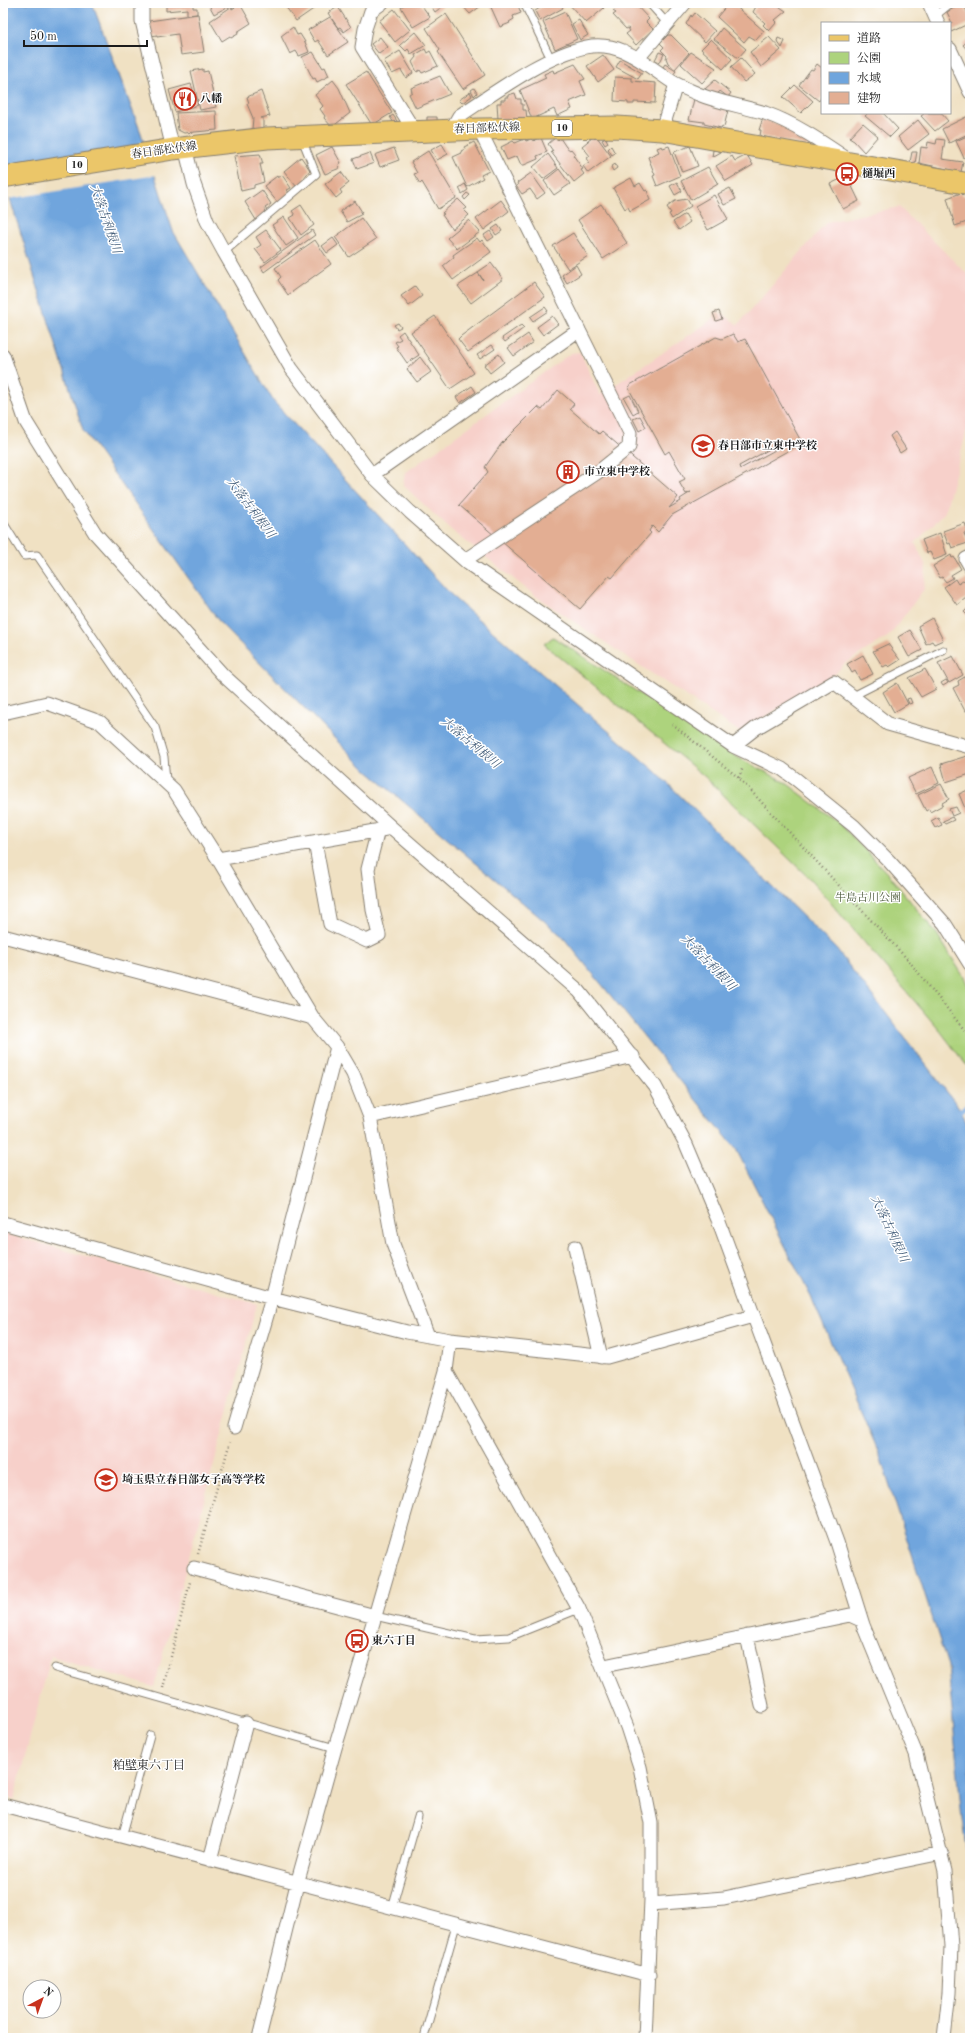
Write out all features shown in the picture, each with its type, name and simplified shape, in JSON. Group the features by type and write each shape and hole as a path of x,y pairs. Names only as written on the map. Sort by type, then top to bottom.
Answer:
{"main road":[{"name":"春日部松伏線","path":"3,177 179,148 267,138 479,129 617,127 662,130 970,184"}],"street":[{"path":"638,57 685,3"},
{"path":"929,3 937,20"},
{"path":"140,5 142,20 179,148 207,221 291,368 372,475 410,512 465,560 733,746 782,769 854,826 889,861 945,924 970,964"},
{"path":"373,6 365,29 362,47 415,132"},
{"path":"451,130 459,116 551,59 587,47 610,47 638,57 676,84 728,105 765,113 815,138 854,164"},
{"path":"951,51 969,89"},
{"path":"662,130 676,84"},
{"path":"465,560 598,472 629,447 630,433 479,129"},
{"path":"372,475 579,330"},
{"path":"3,355 26,422 95,533 223,675 392,828 580,991 633,1056 655,1086 686,1144 719,1222 837,1542 861,1620 916,1754 942,1853 951,1946 949,1993 944,2038"},
{"path":"970,557 966,559 970,566"},
{"path":"733,746 756,728 834,682 888,724 970,747"},
{"path":"3,712 47,703 100,722 174,790 218,859 313,1018 337,1046 353,1074 370,1117 393,1244 428,1336"},
{"path":"218,859 392,828"},
{"path":"315,842 330,924 367,941 379,935 373,910 368,869 378,830"},
{"path":"3,936 313,1018"},
{"path":"234,1428 272,1298 337,1046"},
{"path":"370,1117 633,1056"},
{"path":"3,1223 272,1298 450,1340 607,1357 753,1316"},
{"path":"575,1248 600,1357"},
{"path":"259,2038 297,1884 335,1748 446,1371 450,1340"},
{"path":"446,1371 579,1609 604,1666 640,1767 651,1823 651,1904 645,2038"},
{"path":"194,1568 375,1616"},
{"path":"604,1666 850,1615 861,1620"},
{"path":"747,1636 762,1706"},
{"path":"210,1860 246,1723"},
{"path":"3,1805 297,1884 649,1975"},
{"path":"651,1904 724,1898 942,1853"}],"lane":[{"path":"524,3 551,59"},
{"path":"648,3 667,23"},
{"path":"937,20 951,3"},
{"path":"224,252 316,174 302,137"},
{"path":"3,522 24,556 37,555 155,727 164,757 166,783"},
{"path":"853,696 943,650"},
{"path":"375,1616 475,1639 509,1637 579,1609"},
{"path":"55,1668 335,1748"},
{"path":"122,1837 150,1735"},
{"path":"392,1908 418,1817"},
{"path":"425,2034 456,1925"}],"path":[{"path":"666,718 739,778 909,961 970,1037"}],"shaded area":[{"name":"春日部市立東中学校","path":"899,207 970,277 970,418 945,512 915,543 926,566 924,589 889,636 844,664 835,674 740,732 537,597 450,529 403,485 405,473 571,353 580,352 600,395 722,313 738,325 827,222"},
{"name":"埼玉県立春日部女子高等学校","path":"3,1233 257,1304 154,1687 51,1656 14,1799 3,1796"}],"green space":[{"name":"牛島古川公園","path":"553,637 737,757 785,782 840,824 888,874 937,934 965,979 970,992 970,1070 941,1032 811,880 704,776 544,644"}],"water":[{"name":"大落古利根川","path":"3,3 92,3 141,133 173,231 274,402 456,600 656,772 836,949 961,1110 970,1131 970,1875 962,1820 948,1666 879,1453 812,1299 736,1149 562,936 366,770 221,624 83,430 3,177"}],"pier":[{"path":"147,145 157,175 8,199 3,184"}],"building":[{"path":"152,3 164,3 164,4 152,5"},
{"path":"166,3 193,3 193,8 197,8 197,14 187,15 187,9 166,11"},
{"path":"208,3 232,3 233,4 214,14"},
{"path":"283,3 322,3 296,21"},
{"path":"406,3 420,3 430,17 413,27 401,7"},
{"path":"429,3 447,3 435,12"},
{"path":"460,3 479,3 481,6 470,14"},
{"path":"489,3 517,3 521,13 513,16 514,19 509,22 510,23 500,27"},
{"path":"548,3 560,3 563,8 540,21 535,11"},
{"path":"568,3 601,3 604,8 586,23"},
{"path":"622,3 634,3 649,19 646,22 653,29 636,45 626,34 630,31 628,28 626,29 613,15 616,13 613,11"},
{"path":"729,3 730,5 732,3 764,31 756,40 749,36 744,42 717,17"},
{"path":"758,3 774,3 786,11 775,20 777,22 769,31 763,25 765,23 753,12"},
{"path":"963,3 970,18 970,23 951,32 952,23 947,12"},
{"path":"240,4 251,23 237,32 238,34 231,38 230,36 222,41 210,21 231,7 232,9"},
{"path":"338,7 351,27 344,32 340,27 338,28 328,13"},
{"path":"394,9 410,30 395,42 379,21"},
{"path":"565,12 577,39 555,49 543,22"},
{"path":"695,13 715,31 705,42 686,24 691,15 692,17"},
{"path":"198,14 204,52 181,55 178,34 157,37 157,35 151,36 149,21"},
{"path":"446,14 485,75 463,89 438,52 440,50 426,28"},
{"path":"330,17 348,42 328,55 318,40 315,42 308,30"},
{"path":"579,20 588,35 580,40 572,24"},
{"path":"293,27 297,35 300,34 309,52 299,56 296,51 290,54 281,36"},
{"path":"722,28 746,49 738,58 714,39"},
{"path":"415,32 426,45 411,54 408,49 406,51 400,45"},
{"path":"668,35 671,35 689,53 675,69 668,63 666,58 667,56 661,50 664,47 660,43"},
{"path":"380,37 388,47 379,54 371,44"},
{"path":"769,37 781,50 761,67 750,52"},
{"path":"778,38 785,41 782,48 777,41"},
{"path":"711,39 732,59 723,69 701,49"},
{"path":"970,39 970,53 963,45"},
{"path":"425,49 427,53 430,51 438,66 422,73 420,70 417,72 412,62 416,57 415,55"},
{"path":"400,51 413,73 406,78 401,70 392,74 384,61"},
{"path":"313,52 323,68 325,67 329,76 317,82 315,78 313,79 302,57"},
{"path":"659,52 664,54 660,62 655,60"},
{"path":"691,52 716,68 702,83 681,64"},
{"path":"603,55 614,70 598,82 587,66"},
{"path":"741,58 755,74 744,82 731,67"},
{"path":"620,60 642,73 638,79 616,67"},
{"path":"575,64 585,79 580,81 586,95 569,102 572,109 557,116 554,109 532,119 520,90 546,78 544,74 553,70 554,73"},
{"path":"665,64 676,71 673,75 663,67"},
{"path":"817,64 821,67 821,98 819,101 799,85 811,69 813,70"},
{"path":"203,69 203,72 208,71 216,107 200,110 191,71"},
{"path":"366,72 392,113 372,125 346,84"},
{"path":"440,76 450,94 416,108 409,94 412,92 411,88"},
{"path":"615,77 632,78 632,81 656,83 655,103 634,102 634,104 628,104 628,102 614,101"},
{"path":"333,80 339,88 350,113 332,127 324,118 325,116 320,109 323,106 315,95"},
{"path":"715,80 731,93 728,97 720,91 716,96 705,89"},
{"path":"191,84 198,105 175,112 169,90"},
{"path":"795,85 813,101 801,113 783,97"},
{"path":"474,88 477,93 474,96 471,90"},
{"path":"261,91 270,116 260,118 263,118 263,129 252,129 253,118 247,104 249,103 247,97"},
{"path":"470,92 472,96 462,103 459,100"},
{"path":"515,93 517,99 521,99 523,110 526,110 527,119 498,119 497,103 501,103 501,100 505,100 505,97"},
{"path":"694,99 728,110 724,127 722,126 721,128 704,124 704,122 689,120"},
{"path":"216,111 217,130 184,133 178,130 176,113"},
{"path":"867,114 884,114 898,129 890,137 865,116"},
{"path":"924,114 942,114 948,121 935,131 921,116"},
{"path":"393,115 397,121 394,123 390,117"},
{"path":"970,116 970,133 949,143 942,129"},
{"path":"427,117 437,117 437,122 427,123"},
{"path":"763,118 769,119 768,121 784,125 797,132 796,135 811,139 809,146 760,136 761,130 759,130"},
{"path":"918,120 929,134 908,150 898,137"},
{"path":"863,123 878,136 864,152 854,141 849,138"},
{"path":"967,136 970,140 970,155 964,158 956,141"},
{"path":"556,137 558,140 560,138 566,147 570,150 571,149 575,154 573,155 583,169 581,170 584,174 574,182 551,152 553,151 548,144"},
{"path":"593,137 595,139 597,137 611,156 588,173 583,166 589,162 587,158 590,156 582,146"},
{"path":"541,138 547,152 537,156 538,159 524,165 521,165 517,156 507,160 501,147 513,141 515,143 525,139 526,141 531,139 533,141"},
{"path":"606,138 608,143 605,145 602,140"},
{"path":"937,139 945,140 942,159 963,162 961,172 919,163 921,147 927,148 928,142 936,144"},
{"path":"474,142 489,171 481,175 483,178 467,187 453,157 462,153 461,151 465,149 464,147"},
{"path":"442,144 448,154 437,160 431,150"},
{"path":"611,146 615,153 612,155 608,149"},
{"path":"662,146 663,148 669,146 680,176 657,186 653,176 655,175 648,157 659,152 657,148"},
{"path":"690,146 698,166 682,172 674,152"},
{"path":"332,147 341,163 339,164 340,168 325,174 316,155"},
{"path":"394,148 399,160 380,167 375,155"},
{"path":"713,150 721,151 721,152 712,157"},
{"path":"428,151 456,198 438,209 422,182 420,184 414,174 417,173 411,162"},
{"path":"912,152 917,152 915,163 910,162"},
{"path":"370,153 374,163 357,169 353,159"},
{"path":"260,154 263,164 260,164 264,182 254,185 254,188 241,191 234,156"},
{"path":"548,154 558,168 543,179 533,167"},
{"path":"747,155 753,165 726,181 716,166 732,156 735,161"},
{"path":"301,157 310,170 304,178 307,181 299,187 297,185 296,186 284,171"},
{"path":"615,164 617,168 613,171 611,167"},
{"path":"708,167 718,184 691,200 681,181"},
{"path":"559,169 570,184 554,195 544,181"},
{"path":"341,172 349,183 340,190 342,193 336,198 325,184"},
{"path":"531,173 545,193 537,199 530,189 522,194 516,186 518,185 517,183"},
{"path":"282,175 291,188 287,190 290,194 278,203 264,186 277,176 278,178"},
{"path":"847,176 859,201 843,209 830,184"},
{"path":"631,178 635,186 640,183 645,191 647,190 650,200 630,211 628,207 625,209 613,188"},
{"path":"677,182 682,191 675,195 670,186"},
{"path":"465,184 468,190 462,194 459,188"},
{"path":"730,188 736,199 724,205 718,194"},
{"path":"262,190 271,204 265,208 268,212 256,220 245,202"},
{"path":"467,193 470,195 465,200 463,197"},
{"path":"961,193 964,196 967,195 970,206 970,221 955,226 947,198"},
{"path":"714,195 728,219 708,230 695,206"},
{"path":"458,199 467,208 464,210 469,215 452,229 442,213"},
{"path":"687,199 691,206 672,219 669,214 671,213 667,207 675,201"},
{"path":"501,200 509,211 484,230 476,219"},
{"path":"355,201 362,214 347,222 340,211"},
{"path":"601,204 627,243 603,259 578,220"},
{"path":"301,205 314,225 301,235 290,218 295,215 292,211"},
{"path":"685,214 690,222 679,230 673,222"},
{"path":"284,217 298,238 286,246 272,225"},
{"path":"361,218 376,239 349,257 335,237"},
{"path":"469,220 480,232 457,249 447,238"},
{"path":"498,225 502,231 496,235 492,229"},
{"path":"266,230 281,250 265,262 255,249 261,245 256,237"},
{"path":"312,230 315,235 264,272 261,267"},
{"path":"490,231 494,237 488,241 484,235"},
{"path":"573,233 588,256 568,269 553,246"},
{"path":"333,238 338,245 327,253 322,246"},
{"path":"477,238 480,242 482,240 491,252 453,280 443,266 454,257 453,255"},
{"path":"315,240 331,264 288,295 278,280 281,277 275,268"},
{"path":"491,263 503,279 471,303 458,286 478,273 483,280 478,272"},
{"path":"576,265 581,274 567,283 562,275"},
{"path":"534,282 545,297 468,352 458,339"},
{"path":"415,286 422,296 409,306 401,296"},
{"path":"545,307 548,311 533,321 530,317"},
{"path":"719,311 722,319 716,321 713,313"},
{"path":"435,316 474,373 450,389 411,332"},
{"path":"552,316 558,324 543,335 537,327"},
{"path":"398,323 401,327 397,329 394,325"},
{"path":"521,325 524,328 505,342 502,338"},
{"path":"403,331 419,355 407,363 396,347 398,346 395,342 401,339 398,335"},
{"path":"528,334 533,342 514,356 508,348"},
{"name":"市立東中学校","path":"733,334 738,342 745,339 802,443 672,515 658,532 652,526 649,531 651,533 612,578 609,576 580,609 459,505 488,472 485,467 502,443 538,407 542,410 558,390 574,404 570,409 599,434 602,431 678,497 669,508 681,501 680,499 691,492 686,494 679,482 685,479 669,451 665,454 629,389 630,385 716,337 722,339","holes":["788,439 790,442 740,469 739,466"]},
{"path":"492,345 495,349 480,359 477,355"},
{"path":"499,354 504,362 490,373 484,365"},
{"path":"420,357 431,372 417,382 407,369"},
{"path":"472,386 476,392 460,403 456,397"},
{"path":"630,395 638,411 633,414 624,398"},
{"path":"640,416 646,427 639,431 633,419"},
{"path":"895,432 906,449 900,453 890,436"},
{"path":"965,523 968,532 964,533 968,543 952,548 950,543 948,544 943,531"},
{"path":"940,533 947,555 934,560 930,552 927,553 922,540"},
{"path":"951,555 952,558 954,557 961,569 951,575 953,578 946,582 942,577 940,578 933,566"},
{"path":"955,579 958,584 966,579 970,586 970,595 957,605 944,587"},
{"path":"970,606 970,618 964,612"},
{"path":"932,618 943,640 934,644 932,641 926,644 918,626"},
{"path":"910,630 922,650 909,657 898,637"},
{"path":"888,644 900,660 889,667 887,665 883,667 873,651"},
{"path":"863,655 873,674 860,680 855,671 852,673 847,664"},
{"path":"953,656 963,675 949,683 938,663"},
{"path":"925,669 936,689 921,697 909,678"},
{"path":"968,675 970,679 970,709 965,711 953,688 959,685 958,681"},
{"path":"946,680 948,683 943,686 941,683"},
{"path":"897,683 908,704 894,712 883,692"},
{"path":"910,698 912,703 909,704 907,699"},
{"path":"970,755 970,774 946,782 941,764"},
{"path":"932,767 939,783 916,794 908,778"},
{"path":"941,784 949,799 942,803 943,805 930,812 929,809 926,811 918,795"},
{"path":"970,789 970,812 967,813 959,794"},
{"path":"956,807 959,813 952,816 949,809"},
{"path":"938,817 942,825 935,828 931,821"},
{"path":"952,817 954,820 945,824 943,821"}],"waterway":[{"path":"959,1115 961,1110 970,1104"}],"place":[{"name":"八幡","path":"185,99"},
{"name":"樋堀西","path":"847,174"},
{"name":"春日部市立東中学校","path":"703,446"},
{"name":"市立東中学校","path":"568,472"},
{"name":"埼玉県立春日部女子高等学校","path":"106,1480"},
{"name":"東六丁目","path":"357,1641"}],"district":[{"name":"粕壁東六丁目","path":"149,1766"}]}
